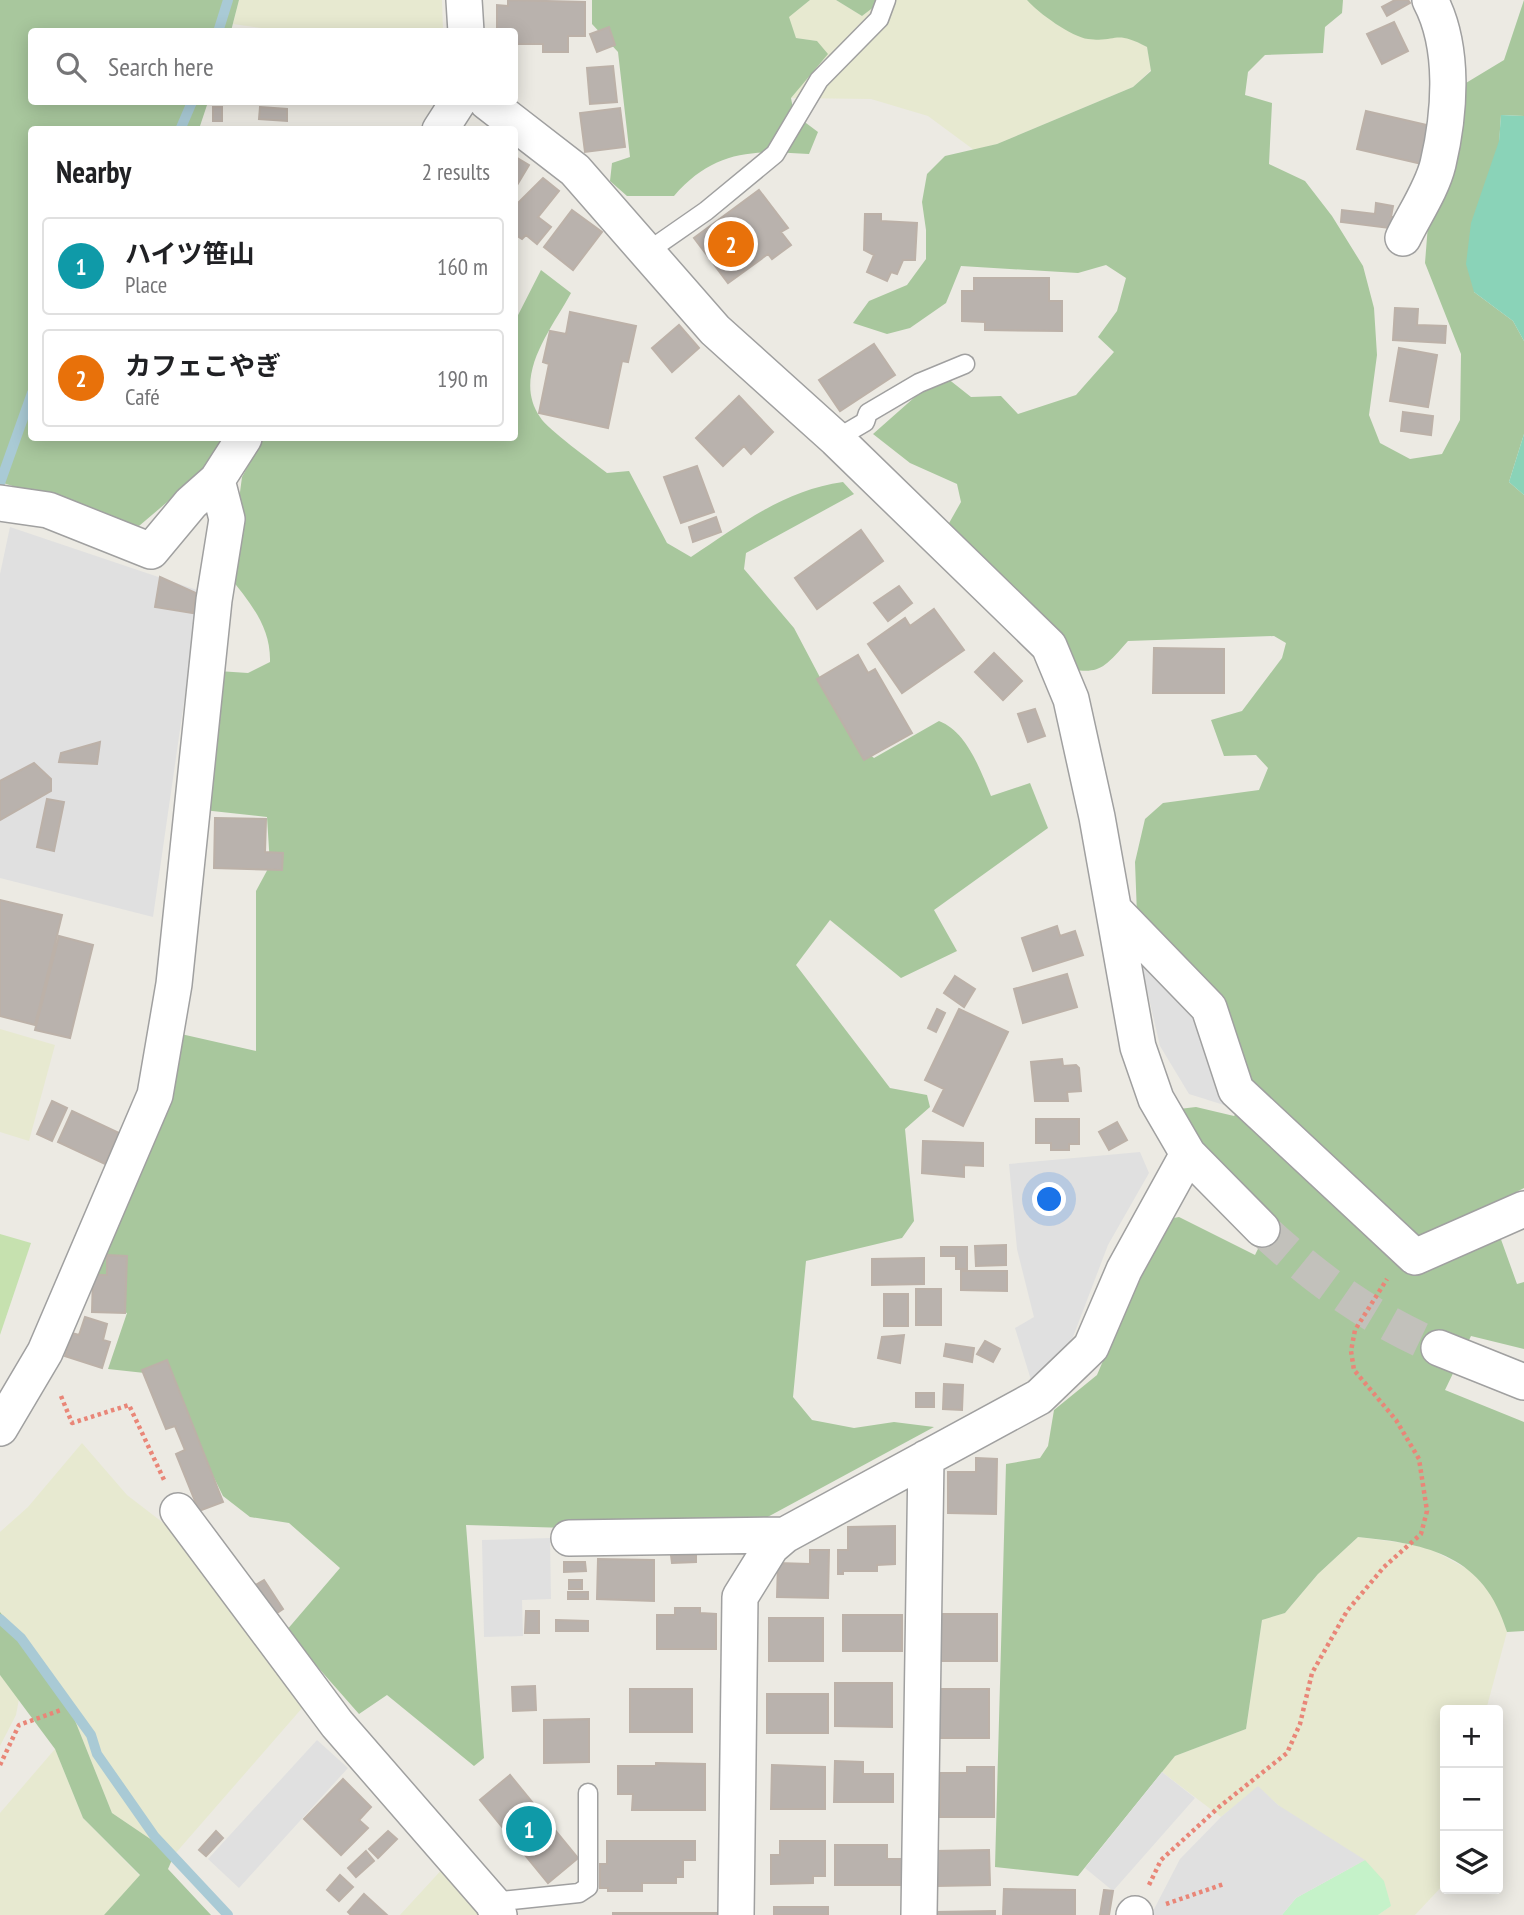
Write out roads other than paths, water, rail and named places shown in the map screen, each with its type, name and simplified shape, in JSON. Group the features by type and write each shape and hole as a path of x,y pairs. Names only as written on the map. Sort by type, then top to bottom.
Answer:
{"street":[{"path":"464,0 466,28"},
{"path":"1403,238 1437,166 1449,71 1440,19 1430,0"},
{"path":"443,126 456,105"},
{"path":"491,105 575,170 715,330 836,439 1049,646 1071,699 1114,910 1138,1047 1156,1100 1188,1154 1262,1229"},
{"path":"9,504 48,510 151,551 191,503 217,480 242,441"},
{"path":"0,1429 44,1352 155,1095 174,984 214,600 227,519 217,480"},
{"path":"1114,910 1209,1008 1236,1090 1415,1257 1524,1209"},
{"path":"736,1915 740,1597 771,1547 785,1535 1039,1397 1091,1347 1124,1270 1188,1154"},
{"path":"1439,1348 1524,1382"},
{"path":"919,1915 926,1458"},
{"path":"178,1511 337,1724 496,1908"},
{"path":"569,1538 785,1535"}],"lane":[{"path":"647,252 706,211 775,154 818,80 879,19 886,0"},
{"path":"836,439 865,422 868,412 909,389 965,364"},
{"path":"496,1908 579,1893 587,1887 588,1793"}],"waterway":[{"path":"219,28 228,0"},
{"path":"182,126 191,105"},
{"path":"0,483 28,404"},
{"path":"0,1619 21,1638 91,1735 97,1754 155,1837 228,1915"}],"tunnel":[{"path":"1262,1229 1303,1265 1367,1311 1439,1348"}],"place":[{"name":"カフェこやぎ","path":"731,244"},
{"name":"ハイツ笹山","path":"529,1829"}]}
